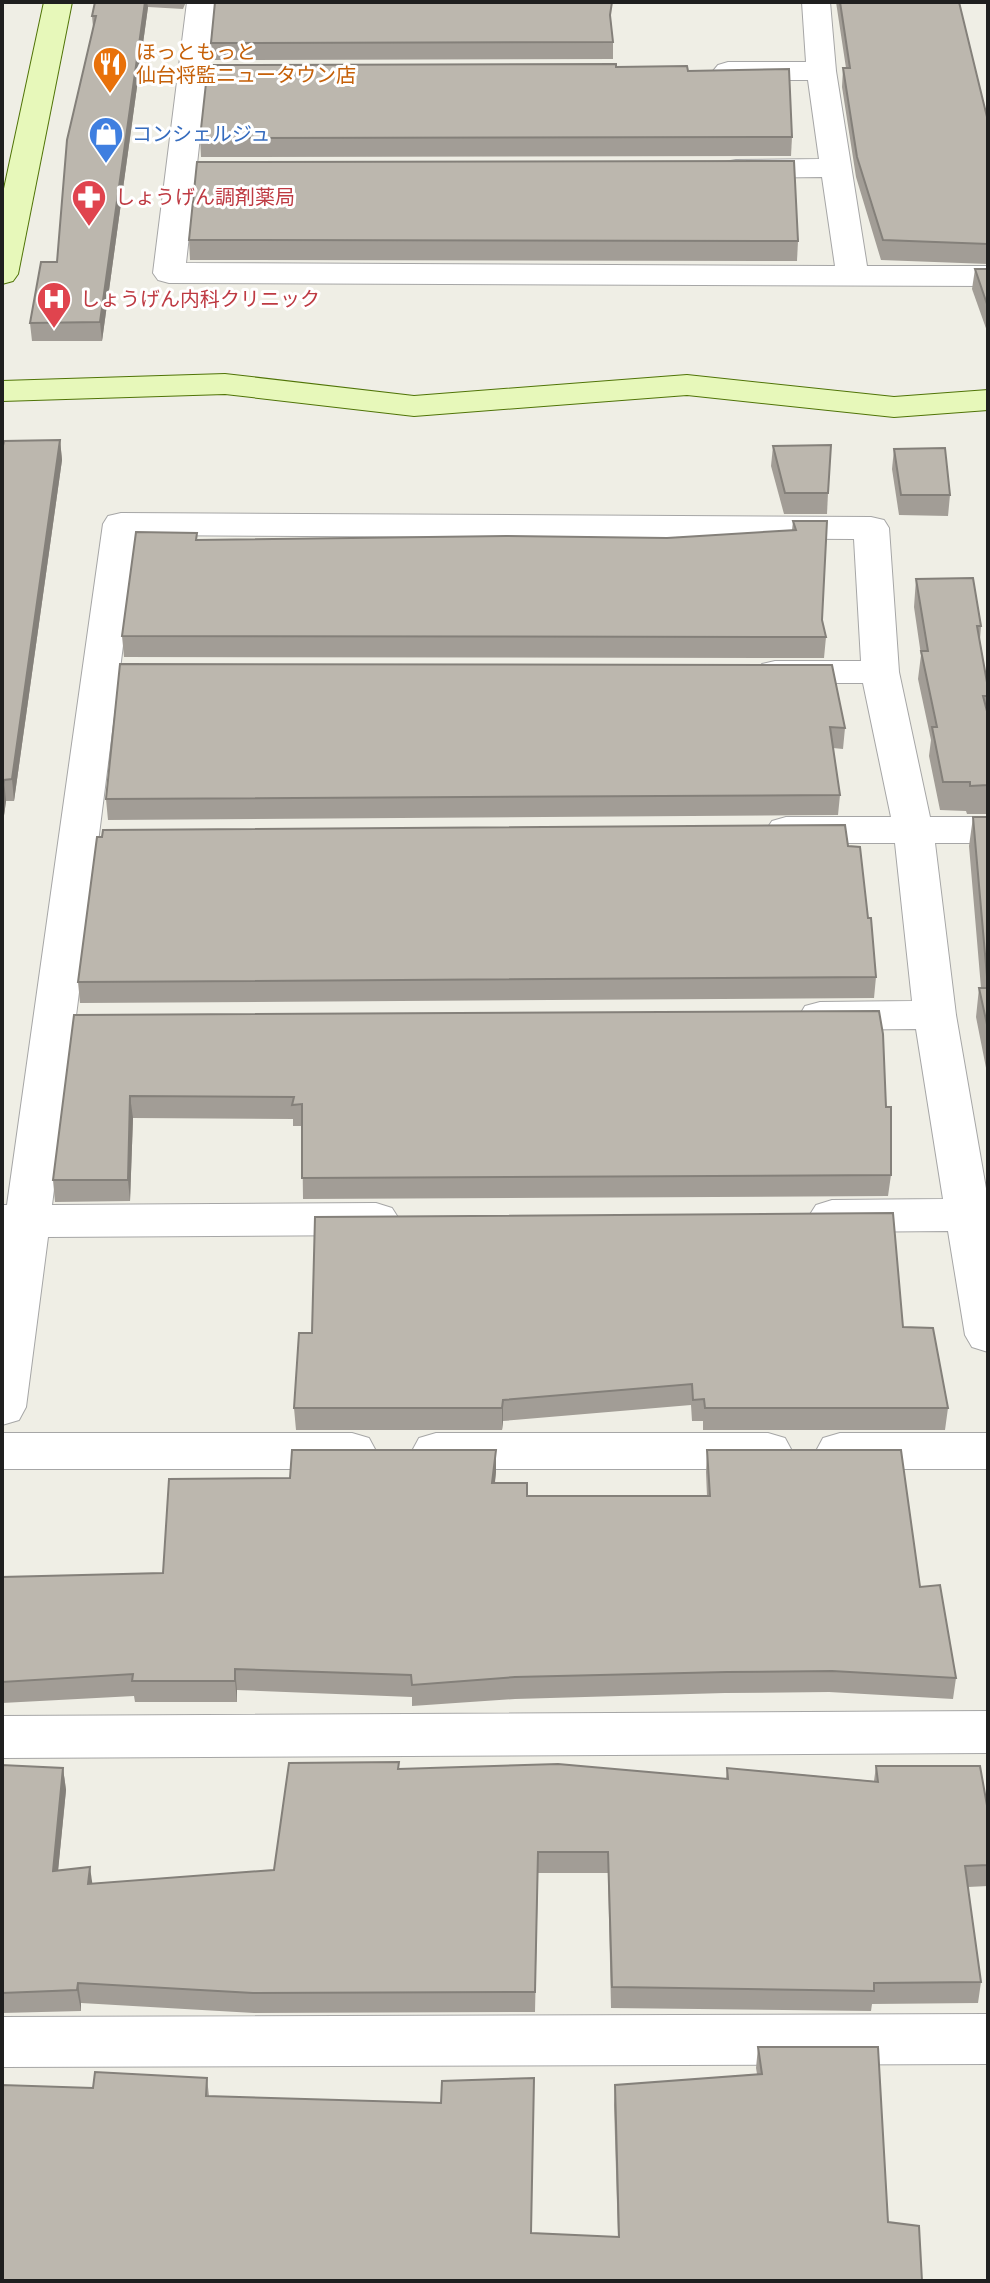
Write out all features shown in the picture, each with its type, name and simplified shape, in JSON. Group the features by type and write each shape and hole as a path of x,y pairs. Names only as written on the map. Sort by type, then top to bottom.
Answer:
{"street":[{"path":"2,274 58,2"},
{"path":"201,2 210,72 182,169 169,273 988,276"},
{"path":"816,2 821,71 852,275"},
{"path":"695,71 821,71"},
{"path":"708,169 835,168"},
{"path":"182,169 214,169"},
{"path":"2,391 225,384 414,406 687,385 894,407 988,400"},
{"path":"2,1407 14,1220 70,1020 117,671 121,524 871,528 880,672 913,829 935,1015 988,1335"},
{"path":"737,672 880,672"},
{"path":"756,830 988,830"},
{"path":"778,1016 935,1015"},
{"path":"797,1216 970,1215"},
{"path":"14,1220 419,1218"},
{"path":"2,1451 988,1451"},
{"path":"2,1737 988,1732"},
{"path":"2,2042 988,2039"}],"building":[{"path":"95,2 145,2 100,322 30,323 41,262 57,262 67,140 96,16 92,16"},
{"path":"215,2 612,2 613,42 211,43"},
{"path":"840,2 959,2 988,121 988,244 883,240 857,157 843,68 850,68"},
{"path":"616,64 616,67 687,66 688,71 789,69 792,137 200,138 208,65"},
{"path":"794,161 798,241 189,240 197,162"},
{"path":"975,269 988,269 988,307"},
{"path":"60,440 12,779 4,780 2,790 2,450 4,441"},
{"path":"831,445 828,493 785,493 773,446"},
{"path":"945,448 950,495 901,495 894,449"},
{"path":"793,521 827,521 822,620 826,637 122,636 136,532 197,533 196,540 506,536 667,538 796,530"},
{"path":"973,578 981,626 977,626 988,688 988,696 983,696 988,715 988,785 970,786 970,782 943,782 932,727 937,727 921,651 928,651 916,579"},
{"path":"120,664 832,665 845,728 830,727 840,795 106,799"},
{"path":"973,817 988,817 988,988"},
{"path":"845,825 848,846 860,847 876,977 78,982 97,837 102,837 103,830"},
{"path":"979,988 988,988 988,1029"},
{"path":"879,1011 886,1107 891,1107 891,1175 302,1178 302,1104 292,1105 294,1097 130,1096 128,1180 53,1180 74,1015"},
{"path":"893,1213 903,1327 933,1328 948,1408 705,1408 704,1399 693,1400 692,1384 503,1400 502,1408 294,1408 299,1333 312,1333 315,1217"},
{"path":"292,1450 496,1450 492,1483 527,1483 527,1496 710,1496 707,1450 901,1450 920,1587 940,1585 956,1678 832,1671 727,1672 515,1677 412,1685 411,1675 235,1669 235,1681 132,1681 133,1674 2,1682 2,1577 163,1573 169,1479 290,1478"},
{"path":"399,1762 398,1769 558,1764 728,1779 727,1768 878,1782 876,1766 980,1766 988,1811 988,1865 965,1866 981,1982 874,1983 874,1991 612,1987 608,1852 538,1852 535,1992 253,1993 78,1983 77,1990 2,1993 2,1765 63,1768 53,1871 90,1867 88,1884 274,1870 289,1763"},
{"path":"758,2047 878,2047 888,2222 919,2226 922,2281 2,2281 2,2085 93,2088 95,2072 207,2078 206,2096 441,2103 442,2081 534,2078 531,2233 619,2237 615,2085 762,2074"}],"place":[{"name":"ほっともっと 仙台将監ニュータウン店","path":"110,95"},
{"name":"コンシェルジュ","path":"106,165"},
{"name":"しょうげん調剤薬局","path":"89,228"},
{"name":"しょうげん内科クリニック","path":"54,330"}]}
